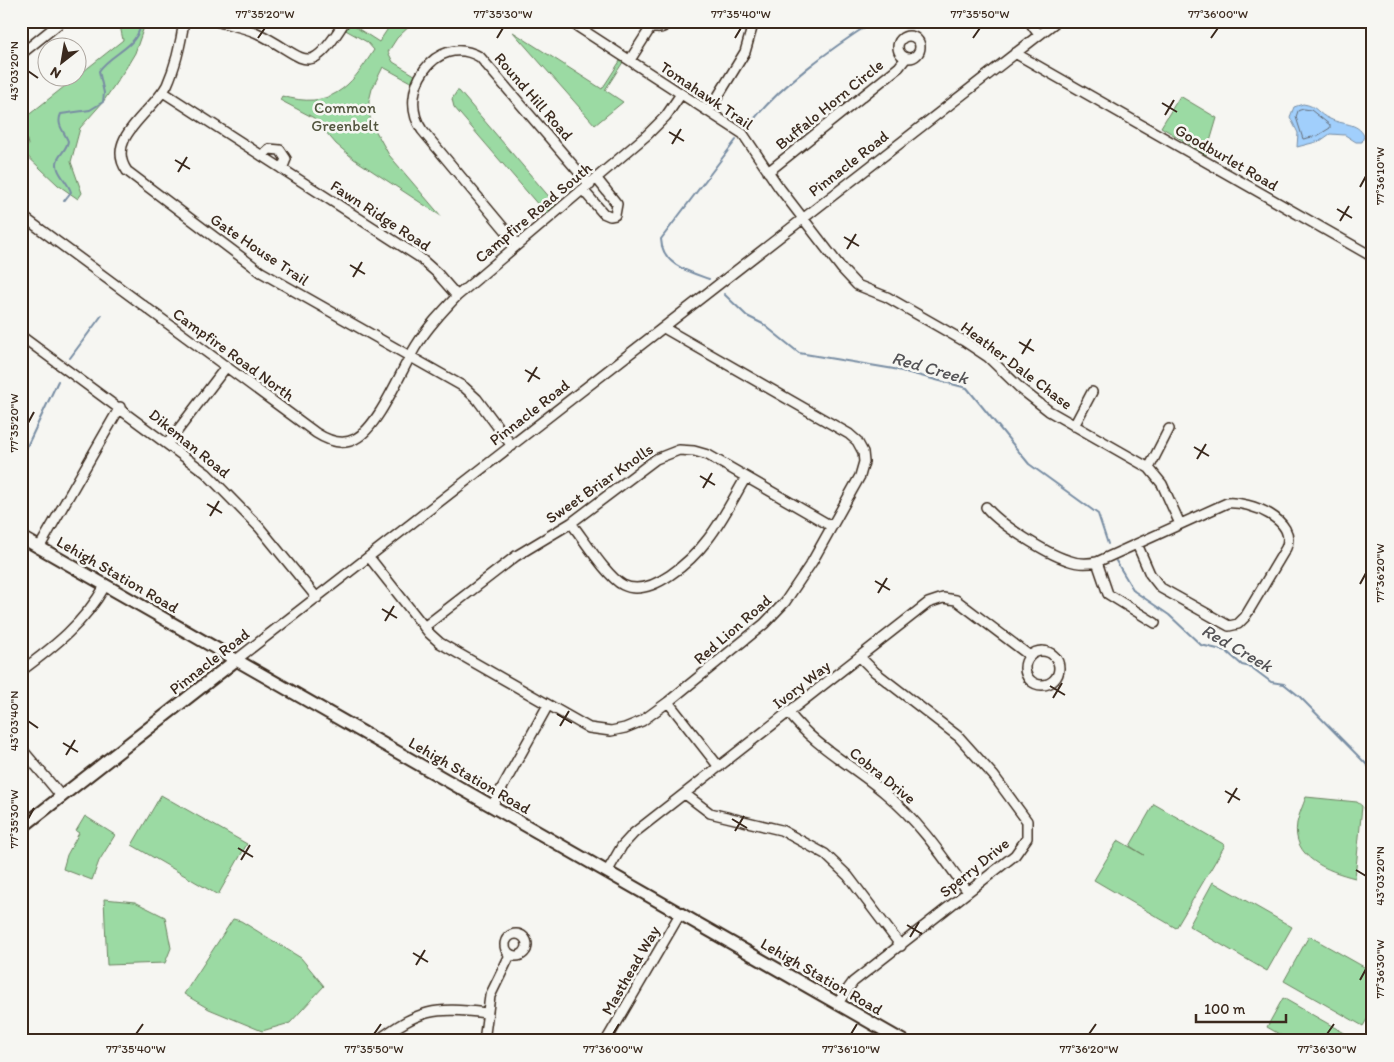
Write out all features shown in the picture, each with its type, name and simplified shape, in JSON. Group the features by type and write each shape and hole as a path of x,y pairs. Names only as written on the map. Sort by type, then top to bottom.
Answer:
{"main road":[{"name":"Lehigh Station Road","path":"21,537 903,1041"},
{"name":"Pinnacle Road","path":"21,828 236,660"}],"street":[{"path":"21,54 62,21"},
{"name":"Gate House Trail","path":"184,21 177,57 163,92 123,141 120,159 127,171 261,272 454,381 471,393 512,446"},
{"path":"216,21 257,33 292,55 307,59 318,56 326,50 345,21"},
{"name":"Tomahawk Trail","path":"569,21 743,134 768,172 803,218"},
{"path":"630,60 649,24 662,28 668,21"},
{"path":"709,111 745,52 754,21"},
{"path":"1029,21 1039,35"},
{"name":"Pinnacle Road","path":"236,660 1056,21"},
{"name":"Round Hill Road","path":"517,244 422,130 414,116 413,92 425,71 443,52 459,50 473,54 487,63 590,185"},
{"name":"Goodburlet Road","path":"1015,53 1373,257"},
{"name":"Buffalo Horn Circle","path":"768,172 899,67 906,58"},
{"name":"Fawn Ridge Road","path":"163,92 419,257 437,273 457,296"},
{"name":"Campfire Road South","path":"410,357 431,325 457,296 590,185 657,126 681,94"},
{"path":"262,156 269,149 280,150 286,159 282,169"},
{"name":"Campfire Road North","path":"21,215 325,439 342,442 355,439 368,429 410,357"},
{"name":"Heather Dale Chase","path":"803,218 857,285 887,297 964,340 988,357 1032,399 1074,426 1149,468 1162,484 1180,524"},
{"name":"Red Lion Road","path":"369,557 434,638 446,647 589,728 611,731 625,728 642,721 668,702 774,614 802,577 832,526 862,471 864,457 857,442 849,434 664,328"},
{"path":"21,348 24,338"},
{"name":"Dikeman Road","path":"24,338 120,407 206,473 242,507 317,598"},
{"path":"168,443 226,367"},
{"path":"1074,426 1092,392"},
{"path":"39,548 120,407"},
{"path":"1149,468 1169,429"},
{"name":"Sweet Briar Knolls","path":"424,626 516,556 571,523 649,463 671,452 687,450 701,453 832,526"},
{"path":"571,523 618,582 632,588 648,587 664,579 702,547 746,477"},
{"path":"986,507 1001,523 1062,558 1083,563 1097,562 1219,505 1233,502 1261,510 1287,529 1289,538 1286,548 1250,611 1238,624 1225,625 1165,592 1153,580 1137,544"},
{"path":"1097,562 1108,594 1155,623"},
{"path":"21,671 76,628 95,604 106,586"},
{"name":"Ivory Way","path":"607,872 629,838 928,603 943,598 950,598 963,604 1030,656"},
{"name":"Sperry Drive","path":"838,1004 853,982 1019,851 1028,832 1025,817 994,776 959,737 875,672 860,657"},
{"path":"668,702 719,767"},
{"path":"492,806 548,705"},
{"name":"Cobra Drive","path":"789,713 818,744 884,792 904,810 933,843 968,892"},
{"path":"21,748 62,797"},
{"path":"685,794 710,813 781,830 825,854 848,876 901,946"},
{"name":"Masthead Way","path":"606,1041 680,914"},
{"path":"484,1041 486,1013 493,986 510,955"},
{"path":"377,1041 404,1021 428,1012 445,1009 486,1013"}],"green space":[{"path":"119,21 146,21 135,53 126,68 103,102 80,128 71,162 82,193 78,199 58,185 23,152 28,145 21,121 63,88 88,88 88,68 123,40"},
{"name":"Common Greenbelt","path":"346,21 379,42 393,21 415,21 397,38 388,52 393,62 418,77 414,84 383,67 372,89 369,101 369,114 373,126 389,155 441,216 354,159 336,144 314,118 280,100 282,96 299,100 326,98 347,85 356,75 374,50 367,42 342,28"},
{"path":"513,32 602,89 622,58 625,59 605,90 623,102 595,125"},
{"path":"457,91 459,91 557,206 546,214 454,107 452,99"},
{"path":"1180,96 1217,118 1206,155 1161,127"},
{"path":"161,795 247,844 218,895 132,845"},
{"path":"1306,797 1357,802 1362,806 1355,878 1323,867 1306,854 1300,845 1297,835 1297,823"},
{"path":"1154,804 1225,845 1176,928 1094,880 1118,840 1144,855 1130,846"},
{"path":"85,816 115,835 99,861 92,880 63,869 67,855 79,833 76,831"},
{"path":"1213,882 1292,927 1267,971 1189,926"},
{"path":"104,899 135,902 165,917 171,948 165,963 107,965"},
{"path":"233,919 241,921 301,958 324,986 290,1023 262,1031 209,1009 184,994"},
{"path":"1309,936 1373,972 1373,1009 1363,1026 1284,981"},
{"path":"1283,998 1355,1039 1353,1041 1291,1041 1267,1027"}],"water":[{"path":"1303,104 1312,106 1330,119 1358,128 1364,136 1362,142 1356,142 1345,135 1330,134 1320,141 1297,147 1298,133 1290,117 1294,107"}],"waterway":[{"path":"64,201 71,192 59,172 57,163 68,141 60,125 61,114 90,110 103,102 104,93 99,71 109,60 133,41 140,28 137,21"},
{"name":"Red Creek","path":"749,125 777,95 807,68 874,21"},
{"name":"Red Creek","path":"709,279 685,270 671,261 666,255 661,239 736,140"},
{"name":"Red Creek","path":"724,294 747,316 763,324 799,353 894,369 967,388 1029,464 1098,514 1108,544"},
{"path":"70,358 102,315"},
{"path":"21,459 58,381"},
{"name":"Red Creek","path":"1116,561 1134,591 1169,615 1201,645 1226,651 1242,665 1251,667 1271,682 1284,684 1299,696 1373,771"}]}
